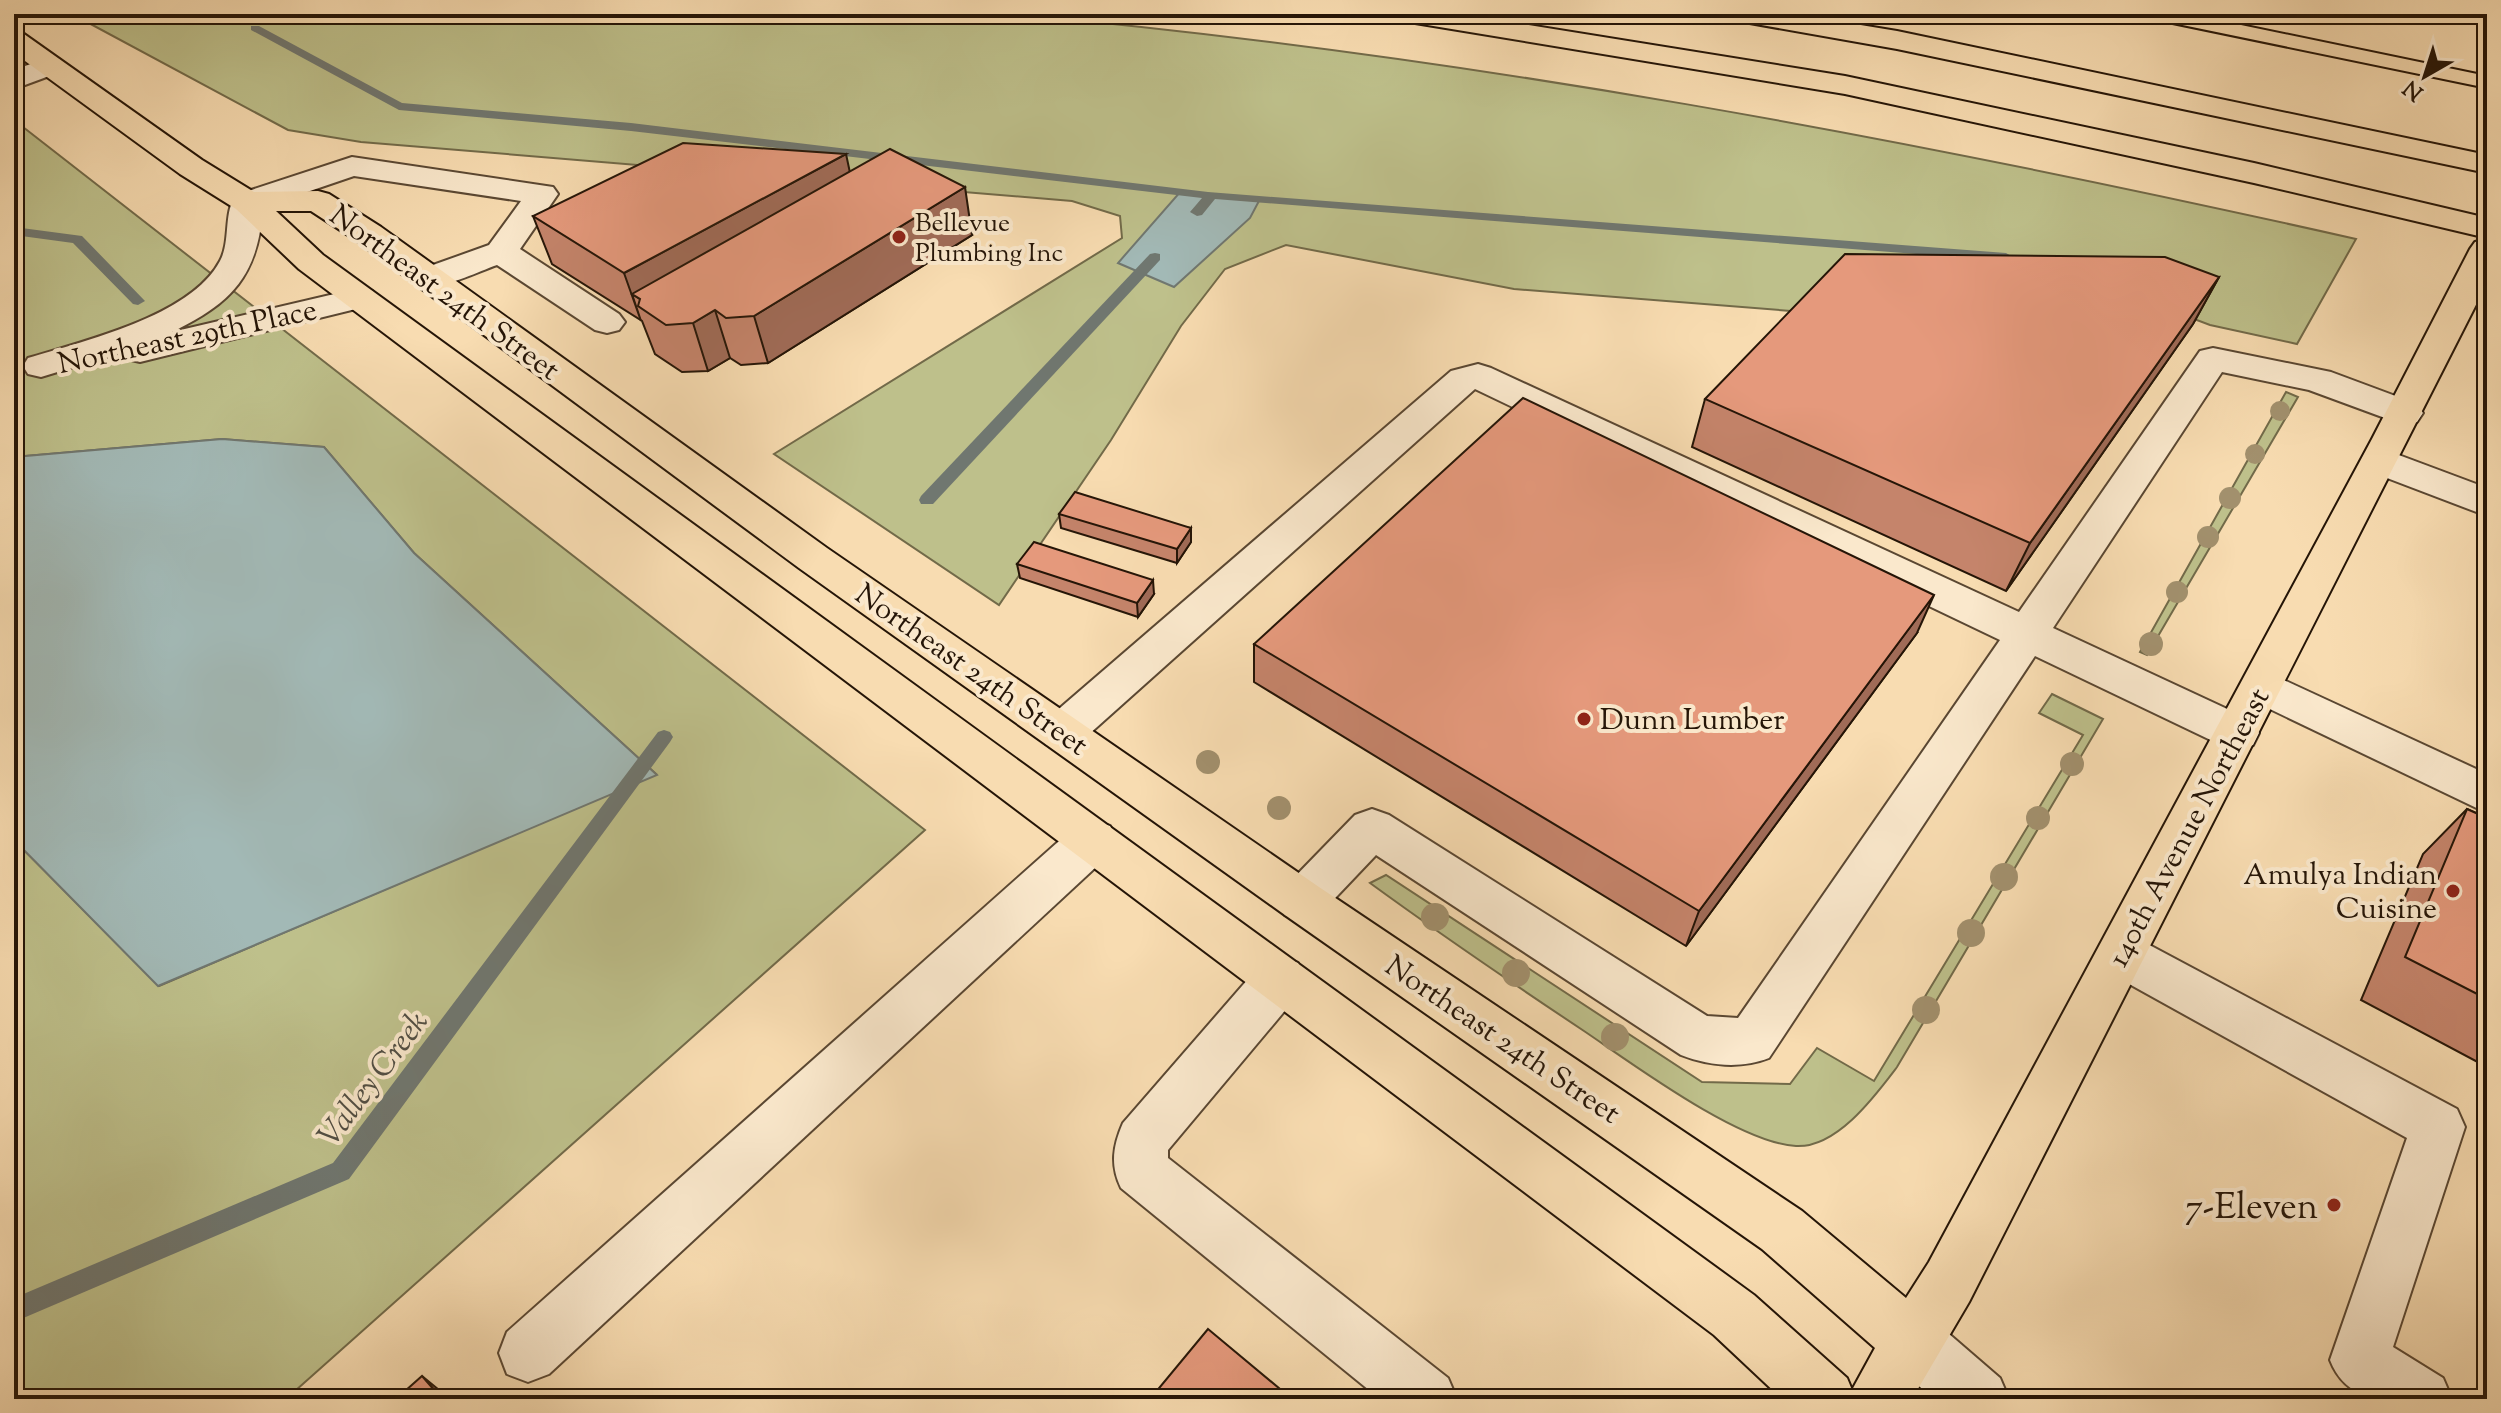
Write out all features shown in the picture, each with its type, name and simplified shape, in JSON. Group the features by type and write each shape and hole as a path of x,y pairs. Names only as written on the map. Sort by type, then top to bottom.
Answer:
{"main road":[{"path":"1409,14 1845,85 2254,173 2487,228"},
{"path":"1744,14 1897,40 2487,164"},
{"path":"14,40 191,167 247,202 304,256 360,298 1734,1315 1826,1399"},
{"name":"Northeast 24th Street","path":"247,202 318,201 431,277 813,558 1302,901 1782,1230 1913,1342"},
{"name":"140th Avenue Northeast","path":"1878,1399 1949,1282 2380,461 2487,249"},
{"path":"360,298 416,291 536,376 571,382"}],"street":[{"path":"14,80 50,66"},
{"path":"28,368 144,333 207,295 235,265 244,241 247,202 352,166 542,194 501,252 431,277"},
{"path":"501,252 607,322"},
{"name":"Northeast 29th Place","path":"28,368 99,360 360,298"},
{"path":"1302,901 1372,828 1699,1039 1751,1042 2213,359 2318,380 2404,413"},
{"path":"1062,732 1464,379 1478,376 2237,733"},
{"path":"2380,461 2487,503"},
{"path":"2262,686 2487,795"},
{"path":"528,1353 1093,840"},
{"path":"2122,955 2438,1127 2359,1360 2422,1399"},
{"path":"1280,979 1142,1141 1140,1170 1427,1399"},
{"path":"1913,1342 1979,1399"}],"green space":[{"path":"72,14 1011,14 1350,52 1687,104 2022,167 2356,239 2297,344 2210,325 2136,297 1804,312 1514,289 1286,245 1225,269 1181,326 1111,440 999,605 774,454 1122,238 1120,216 1072,201 361,142 288,130"},
{"path":"14,120 925,830 286,1399 14,1399 14,840 159,986 656,774 414,553 324,447 222,439 14,457"},
{"path":"2286,392 2298,397 2147,655 2140,652"},
{"path":"2052,694 2103,719 1897,1067 1854,1118 1826,1139 1811,1144 1796,1146 1773,1142 1687,1100 1503,977 1370,883 1386,875 1702,1082 1790,1084 1817,1048 1874,1081 2083,735 2039,713"}],"water":[{"path":"1181,191 1260,199 1250,218 1174,287 1118,263"},
{"path":"222,439 324,447 414,553 657,775 158,986 14,840 14,457"}],"building":[{"path":"683,143 846,154 624,273 533,216"},
{"path":"890,149 965,187 754,316 726,318 715,310 693,323 666,325 638,306 640,299 632,294"},
{"path":"1845,254 2165,257 2219,277 2030,543 1705,399"},
{"name":"Dunn Lumber","path":"1523,398 1934,595 1699,911 1254,644"},
{"path":"1075,492 1191,528 1177,549 1059,514"},
{"path":"1034,542 1153,580 1137,603 1017,564"},
{"path":"2467,809 2487,818 2487,999 2405,957"},
{"path":"1208,1329 1292,1399 1150,1399"},
{"path":"422,1376 442,1399 396,1399"}],"waterway":[{"path":"255,28 399,106 631,127 1203,194"},
{"path":"1197,212 1212,195 2006,257"},
{"path":"14,231 77,239 138,301"},
{"path":"927,500 1155,257"},
{"name":"Valley Creek","path":"14,1310 341,1171 664,737"}],"tram line":[{"path":"2124,14 2487,89"},
{"path":"2193,14 2487,75"}],"place":[{"name":"Bellevue Plumbing Inc","path":"899,237"},
{"name":"Dunn Lumber","path":"1584,719"},
{"name":"Amulya Indian Cuisine","path":"2453,891"},
{"name":"7-Eleven","path":"2334,1205"}]}
